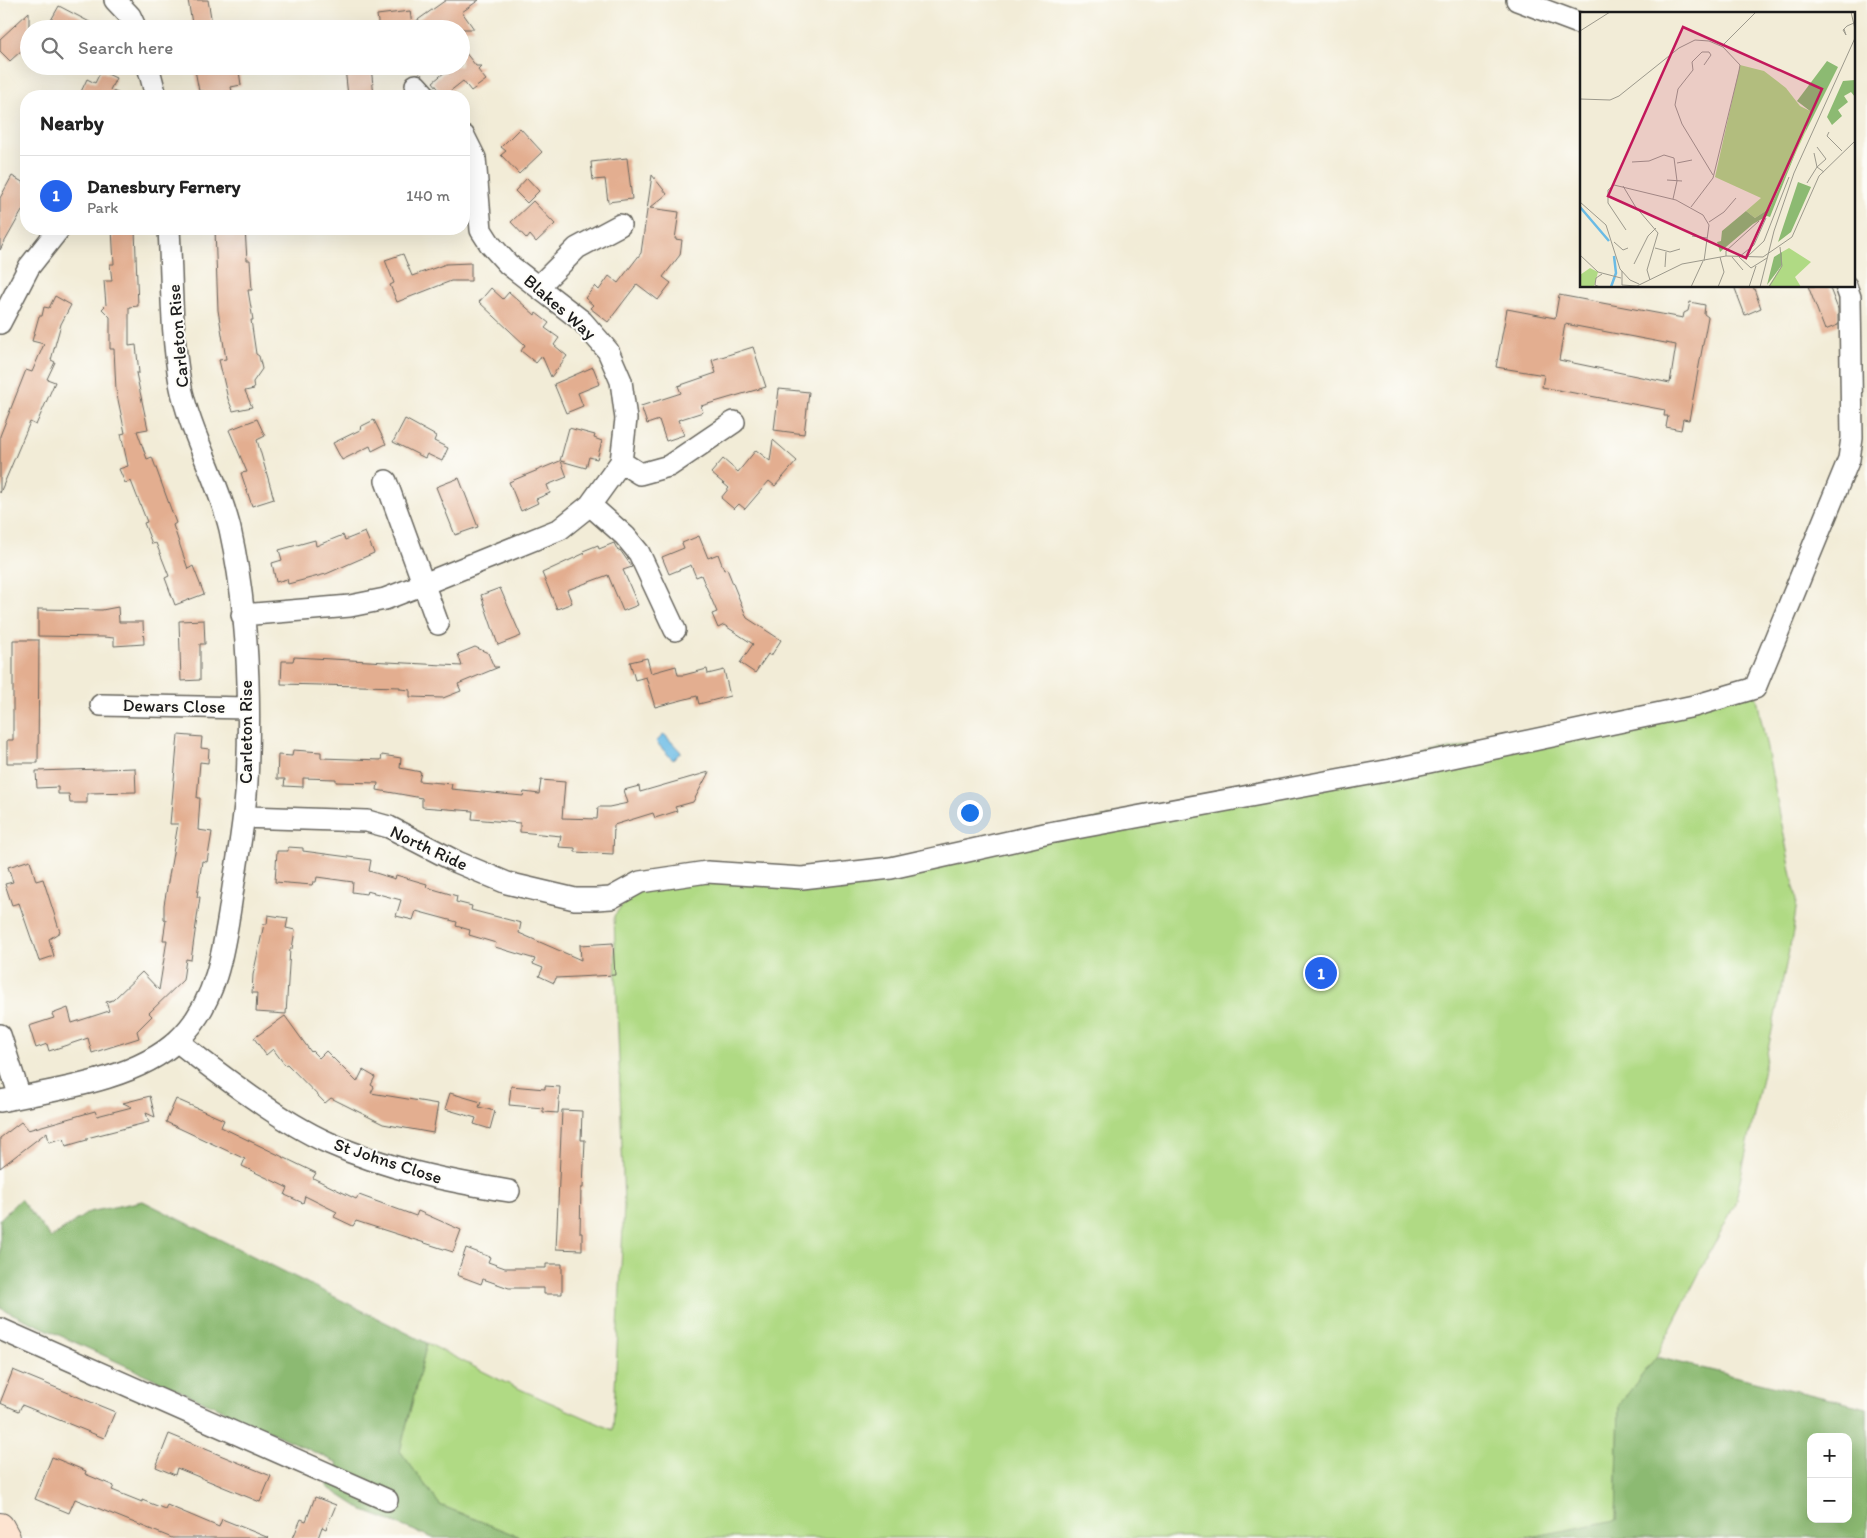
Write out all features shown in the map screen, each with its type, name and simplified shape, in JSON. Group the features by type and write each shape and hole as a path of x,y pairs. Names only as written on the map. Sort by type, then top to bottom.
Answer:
{"main road":[{"path":"0,1527 6,1538"}],"street":[{"path":"115,0 132,20"},
{"path":"1517,0 1580,24"},
{"path":"150,75 154,90"},
{"name":"Blakes Way","path":"242,615 350,606 385,599 560,529 590,505 620,462 626,420 621,381 608,351 582,321 508,264 481,230 475,158 470,148"},
{"path":"538,287 577,248 620,225"},
{"path":"0,323 29,267 54,235"},
{"name":"Carleton Rise","path":"10,1099 132,1069 148,1062 178,1041 199,1014 210,994 220,961 244,817 247,780 246,649 230,529 223,504 190,423 180,380 169,235"},
{"path":"1847,288 1850,298 1859,440"},
{"path":"620,462 640,474 669,466 734,422"},
{"name":"North Ride","path":"244,817 367,821 389,827 458,862 507,883 575,899 611,898 640,882 707,872 802,878 891,868 1048,833 1401,768 1694,706 1755,688 1849,459 1859,440"},
{"path":"386,481 438,624"},
{"path":"590,505 625,536 639,552 676,630"},
{"name":"Dewars Close","path":"101,705 247,708"},
{"path":"0,1035 10,1099"},
{"name":"St Johns Close","path":"178,1041 281,1116 328,1142 362,1156 433,1178 509,1192"},
{"path":"0,1330 386,1500"}],"green space":[{"path":"1755,688 1797,901 1793,932 1735,1204 1656,1357 1619,1406 1616,1521 1527,1538 522,1538 440,1505 400,1451 427,1343 504,1382 613,1430 624,1206 614,916 640,882 802,878"},
{"path":"20,1199 51,1238 89,1212 143,1201 427,1343 400,1451 440,1505 522,1538 433,1538 364,1511 327,1487 338,1463 0,1308 0,1219"},
{"path":"1656,1357 1867,1408 1867,1538 1527,1538 1616,1520 1619,1405"}],"water":[{"path":"664,734 681,752 673,760 656,742"}],"building":[{"path":"188,0 208,0 211,20 191,20"},
{"path":"446,0 479,0 462,12 468,20 418,20"},
{"path":"59,6 86,20 51,20"},
{"path":"410,11 411,20 378,20 377,15"},
{"path":"29,12 29,20 20,20"},
{"path":"20,20 20,52 10,61 0,51 0,39"},
{"path":"470,58 476,66 482,66 478,70 486,80 471,91 463,81 452,90 439,90 433,82 441,75 470,75"},
{"path":"99,75 110,75 116,78 110,90 82,90 87,79 95,83"},
{"path":"196,75 240,75 241,85 231,87 232,90 199,90"},
{"path":"346,75 372,75 373,90 347,90"},
{"path":"520,128 542,152 519,174 501,155 506,151 501,147"},
{"path":"627,158 632,199 608,202 605,179 593,180 591,162"},
{"path":"652,175 667,194 650,208 679,212 675,239 682,240 680,255 663,277 671,283 658,300 637,284 608,322 590,308 593,305 585,298 595,286 599,290 609,276 618,283 641,253"},
{"path":"12,176 20,181 20,215 0,250 0,198"},
{"path":"527,178 539,191 527,203 515,191"},
{"path":"533,201 555,224 536,242 530,235 527,239 511,222"},
{"path":"112,235 135,235 138,306 129,307 129,346 136,345 139,373 136,373 148,429 137,431 147,459 152,457 176,523 173,525 188,569 193,566 204,594 175,605 165,578 169,576 156,543 152,544 144,523 147,522 131,481 125,483 119,469 128,466 121,434 125,433 116,390 114,349 110,349 110,317 102,309 106,305 104,281 112,281 110,264 114,264"},
{"path":"215,235 245,235 247,260 250,260 252,290 248,290 253,320 251,320 256,354 259,356 262,369 253,382 254,389 245,391 252,407 233,411 228,399 219,360 226,359 218,310"},
{"path":"403,254 412,276 446,264 471,263 471,281 451,281 397,302 390,285 394,283 385,260"},
{"path":"491,288 503,299 509,292 535,315 536,313 549,323 545,328 559,338 554,345 567,356 551,377 542,356 536,363 521,351 525,345 479,302"},
{"path":"1735,288 1754,288 1761,308 1745,315"},
{"path":"1809,288 1830,288 1838,309 1838,325 1825,330"},
{"path":"1559,295 1683,318 1684,313 1688,311 1690,302 1705,305 1704,314 1708,317 1689,420 1683,419 1681,430 1666,427 1668,416 1664,416 1665,410 1542,387 1544,375 1496,367 1507,309 1555,318","holes":["1565,324 1676,345 1670,383 1559,360"]},
{"path":"55,296 71,305 61,324 51,360 55,362 47,379 55,382 36,425 30,422 0,493 0,436 26,370 32,372 44,344 32,341 39,316 42,316 44,307 49,308"},
{"path":"753,347 766,387 701,406 703,412 678,420 684,435 666,441 659,420 647,424 641,406 681,393 678,386 716,373 712,360"},
{"path":"593,367 600,384 578,393 583,406 566,413 554,384"},
{"path":"779,389 809,392 804,434 774,430"},
{"path":"257,419 265,436 257,440 274,499 252,506 241,473 247,472 229,430"},
{"path":"405,419 436,436 434,441 448,448 442,461 427,454 425,458 393,442"},
{"path":"374,420 386,444 372,451 370,446 342,460 333,443 362,429 360,427"},
{"path":"569,428 595,435 594,438 602,441 597,459 589,457 586,468 561,461 567,477 547,485 550,493 536,499 538,503 521,511 509,482 560,461"},
{"path":"773,440 797,461 775,486 769,481 745,509 739,504 734,509 721,498 729,488 711,473 723,459 738,472 756,450 770,461"},
{"path":"459,478 478,527 455,535 436,487"},
{"path":"365,532 374,553 326,574 288,584 287,579 276,582 272,563 282,560 279,550 315,540 316,546 343,535 345,540"},
{"path":"699,536 708,558 718,554 724,570 727,569 747,618 781,640 771,656 768,654 755,673 740,663 753,644 724,625 718,628 712,614 717,612 701,575 696,577 691,565 669,574 662,557 684,548 682,543"},
{"path":"614,543 618,551 620,550 632,567 623,570 638,605 623,611 608,575 567,590 572,603 557,609 542,573 585,553 583,551 598,545 599,549"},
{"path":"500,588 521,636 498,645 481,595"},
{"path":"118,607 119,622 143,622 144,644 114,646 114,638 38,636 38,609 102,610"},
{"path":"204,620 205,644 200,644 200,680 181,681 179,621"},
{"path":"13,640 39,640 38,763 7,763 7,740 13,740"},
{"path":"475,647 488,653 494,667 499,667 458,684 461,691 443,698 410,697 410,690 400,689 400,687 281,684 282,661 293,661 294,657 462,666 458,654"},
{"path":"647,658 651,673 676,666 678,675 707,669 708,674 724,670 730,696 699,704 697,696 655,707 646,677 635,680 630,662"},
{"path":"178,735 202,737 201,748 209,749 208,763 200,762 197,798 200,798 198,830 212,832 207,862 202,861 197,897 200,897 191,960 186,959 183,980 149,1013 152,1016 137,1031 139,1038 92,1053 88,1038 49,1051 47,1044 36,1048 29,1026 54,1018 52,1014 68,1008 72,1023 109,1011 106,1002 113,1000 142,972 159,990 167,940 163,940 166,920 164,919 164,905 178,824 170,824"},
{"path":"293,750 321,752 321,758 381,760 382,755 401,758 400,768 421,772 419,781 452,784 451,789 523,796 524,792 539,794 541,780 565,782 562,818 597,819 598,807 628,803 624,790 639,786 640,792 709,772 693,802 675,807 677,811 655,818 653,813 614,825 613,854 575,852 575,848 559,847 561,836 520,832 520,823 472,819 473,811 422,807 422,798 377,790 378,783 336,782 336,779 303,778 303,787 284,786 285,779 277,779 278,755 292,756"},
{"path":"135,768 136,792 87,793 87,803 70,803 69,794 58,794 58,787 37,788 36,771"},
{"path":"288,847 303,848 303,851 371,860 369,871 395,879 396,875 427,884 426,887 457,896 456,902 472,906 471,910 521,923 519,933 581,960 580,945 613,943 615,975 556,978 554,983 539,976 543,968 533,964 535,959 495,947 496,943 469,935 470,930 456,926 457,922 416,911 413,920 396,916 401,900 367,891 366,894 352,892 353,882 317,877 316,882 313,882 312,885 275,882 277,851 288,851"},
{"path":"30,860 36,881 43,879 60,932 49,939 54,956 39,961 19,903 12,905 5,884 13,882 8,867"},
{"path":"268,915 288,918 286,928 295,930 292,949 290,949 286,1014 256,1012 257,993 252,993 253,975 264,924 267,924"},
{"path":"285,1016 311,1052 319,1058 326,1051 357,1082 363,1070 375,1077 371,1085 374,1087 371,1093 438,1104 433,1133 383,1124 331,1098 325,1103 287,1064 285,1065 273,1049 266,1055 254,1038"},
{"path":"511,1086 545,1089 545,1086 560,1087 558,1113 543,1112 543,1108 509,1105"},
{"path":"450,1093 481,1102 479,1107 495,1111 490,1129 474,1124 476,1118 445,1109"},
{"path":"150,1096 155,1117 146,1113 149,1122 87,1138 87,1140 66,1146 64,1138 49,1142 47,1132 0,1168 0,1138 21,1122 28,1130 95,1111 97,1116 132,1107 123,1103"},
{"path":"176,1099 224,1120 221,1127 316,1173 313,1178 356,1199 359,1195 416,1216 418,1211 461,1230 453,1252 356,1221 353,1226 334,1217 337,1212 305,1196 303,1203 285,1195 288,1188 242,1166 245,1159 166,1122"},
{"path":"562,1110 582,1111 581,1140 585,1140 583,1188 581,1188 580,1233 582,1233 582,1250 556,1249"},
{"path":"466,1248 490,1257 488,1262 505,1268 546,1268 546,1264 562,1264 562,1294 544,1294 544,1288 509,1288 483,1279 481,1284 457,1275"},
{"path":"13,1370 115,1412 104,1438 22,1405 19,1411 0,1403"},
{"path":"169,1434 271,1476 260,1502 177,1468 175,1475 156,1467"},
{"path":"52,1457 86,1471 85,1474 114,1486 112,1490 142,1502 142,1500 165,1509 167,1505 219,1527 222,1519 269,1538 172,1538 75,1499 69,1513 35,1499"},
{"path":"315,1497 336,1505 326,1529 322,1527 318,1538 293,1538 301,1519 306,1521"}],"place":[{"name":"Danesbury Fernery","path":"1321,973"}]}
